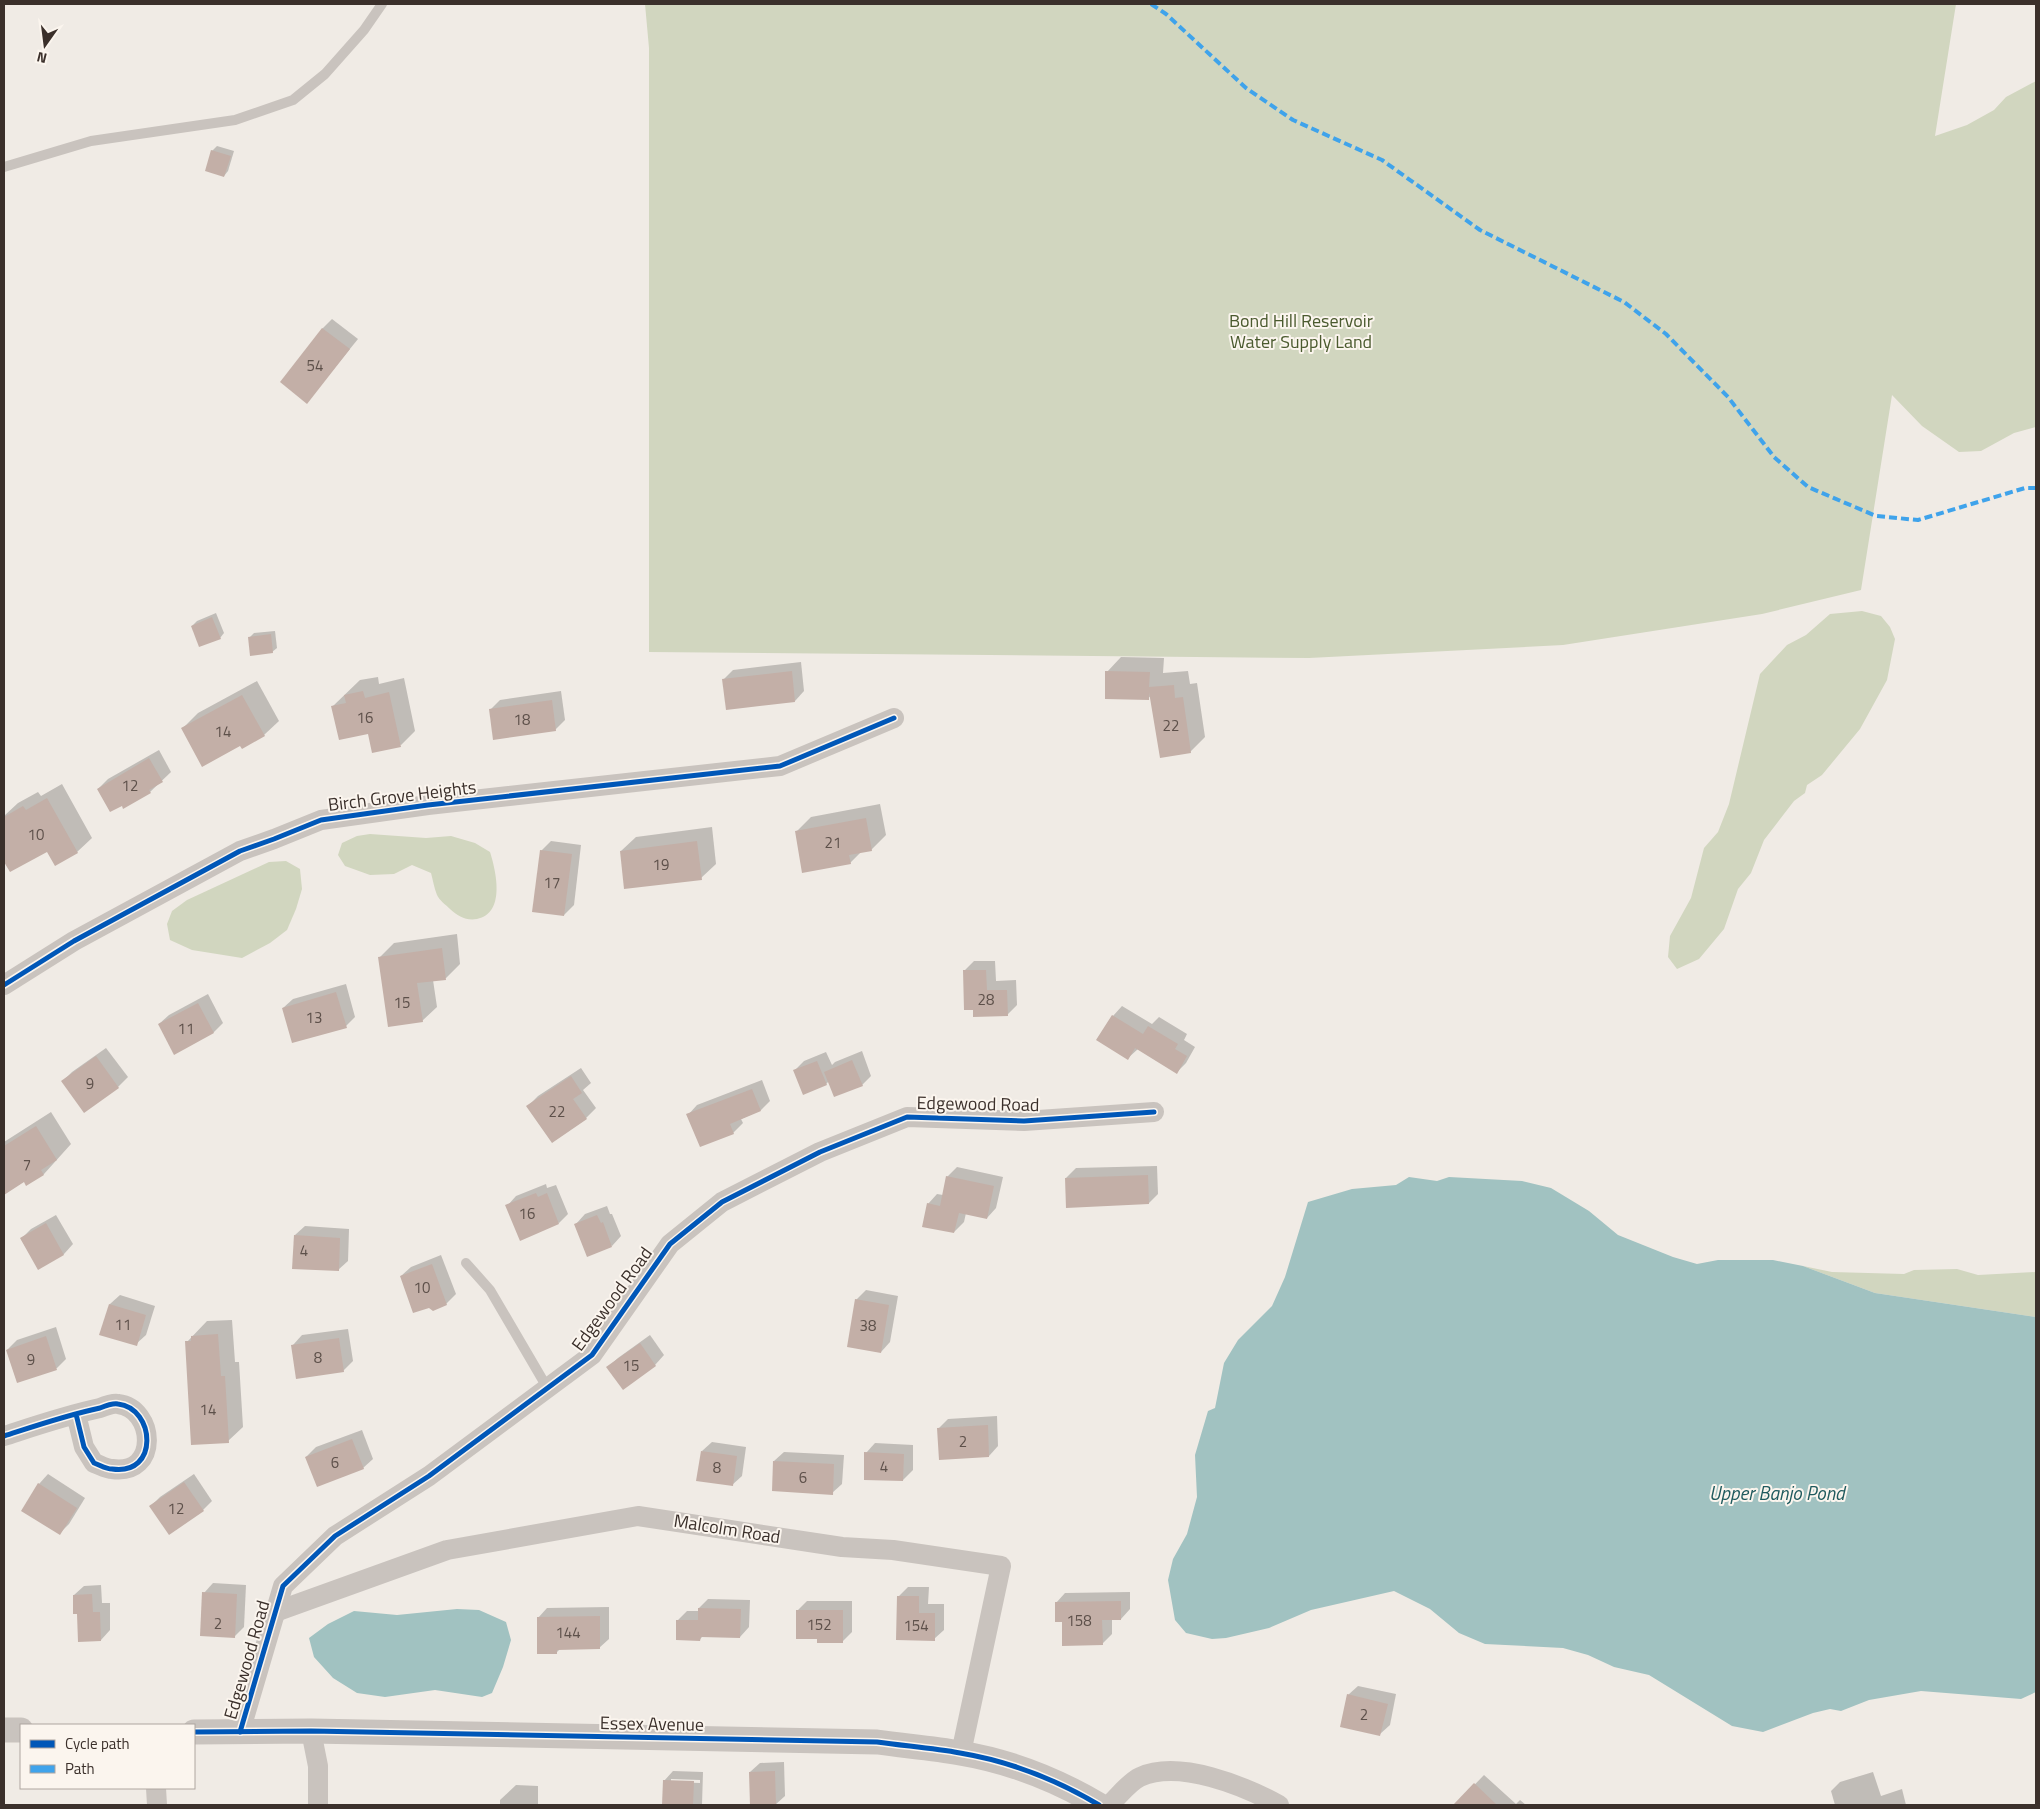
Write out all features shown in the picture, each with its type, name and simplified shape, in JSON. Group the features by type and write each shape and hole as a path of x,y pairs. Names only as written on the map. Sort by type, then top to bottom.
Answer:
{"street":[{"name":"Birch Grove Heights","path":"4,985 74,941 240,850 321,820 428,805 780,766 894,718"},
{"name":"Edgewood Road","path":"240,1732 283,1586 335,1536 429,1476 592,1355 670,1244 722,1202 820,1152 907,1116 1024,1121 1154,1112"},
{"path":"4,1436 76,1414"},
{"name":"Malcolm Road","path":"275,1612 447,1550 638,1516 842,1547 893,1550 1001,1566 961,1753"},
{"path":"4,1730 20,1730"},
{"path":"311,1731 318,1766 318,1805"},
{"name":"Essex Avenue","path":"195,1732 311,1731 877,1742 961,1753 1004,1764 1051,1781 1099,1805"},
{"path":"1109,1805 1138,1778 1160,1770 1192,1772 1256,1793 1280,1805"},
{"path":"156,1789 157,1805"}],"lane":[{"path":"4,167 91,141 235,120 293,100 324,74 364,30 382,4"},
{"path":"466,1263 490,1290 548,1389"}],"green space":[{"name":"Bond Hill Reservoir Water Supply Land","path":"645,4 1956,4 1935,136 1967,125 1994,110 2006,97 2036,81 2036,427 2014,433 1981,451 1959,452 1922,426 1892,395 1861,590 1762,614 1563,645 1309,658 649,652 649,48"},
{"path":"1862,611 1881,616 1890,627 1895,639 1887,680 1860,729 1822,775 1807,785 1805,793 1794,801 1764,840 1751,873 1738,889 1724,929 1699,959 1677,969 1668,957 1670,936 1691,898 1704,848 1718,832 1729,804 1760,674 1787,645 1806,635 1830,614"},
{"path":"370,834 426,838 451,836 475,843 490,852 495,870 497,890 492,909 486,915 477,919 466,919 459,916 438,897 431,873 412,865 394,874 370,875 345,866 338,855 342,843 357,836"},
{"path":"286,861 300,869 302,889 287,930 270,943 242,958 192,950 170,940 167,924 172,911 187,900 269,862"},
{"path":"1803,1266 1832,1272 1904,1274 1914,1270 1957,1269 1978,1275 2036,1272 2036,1317 1875,1293"}],"water":[{"name":"Upper Banjo Pond","path":"1409,1177 1437,1181 1449,1177 1522,1181 1551,1188 1589,1211 1618,1235 1673,1257 1697,1264 1718,1260 1773,1260 1803,1266 1875,1293 2036,1317 2036,1692 2021,1699 1921,1691 1869,1700 1841,1711 1830,1709 1813,1713 1763,1732 1732,1726 1649,1675 1614,1667 1588,1655 1563,1648 1485,1644 1459,1633 1430,1609 1394,1591 1311,1610 1269,1628 1226,1638 1212,1639 1186,1633 1175,1620 1168,1580 1173,1559 1187,1534 1197,1497 1195,1455 1208,1411 1215,1408 1224,1363 1238,1340 1272,1306 1285,1277 1308,1202 1352,1189 1396,1185"},
{"path":"457,1609 479,1610 506,1622 511,1640 503,1667 492,1693 482,1697 435,1690 385,1697 357,1693 333,1678 314,1657 309,1638 328,1624 354,1611 397,1615"}],"building":[{"path":"211,150 231,156 224,177 205,171"},
{"path":"322,328 350,349 307,404 280,382"},
{"path":"212,617 221,639 199,647 191,626"},
{"path":"271,634 273,653 250,656 248,637"},
{"path":"792,671 795,702 726,710 722,679"},
{"path":"1105,671 1150,672 1149,687 1174,685 1175,698 1183,697 1191,753 1160,758 1149,692 1149,700 1105,699"},
{"path":"363,691 365,698 389,692 401,747 372,753 368,734 339,740 331,706 346,703 344,695"},
{"path":"242,695 265,736 242,749 240,746 202,767 181,728"},
{"path":"552,700 556,731 493,740 489,709"},
{"path":"149,758 163,782 149,790 151,793 123,809 122,806 110,812 97,789"},
{"path":"47,798 78,853 55,866 47,852 10,872 4,862 4,817 23,806 26,810"},
{"path":"866,818 872,851 849,855 851,864 802,873 795,831"},
{"path":"697,841 702,880 624,889 620,851"},
{"path":"540,850 572,854 564,916 532,912"},
{"path":"442,948 446,980 417,983 423,1022 388,1027 378,957"},
{"path":"963,970 986,970 987,990 1007,990 1008,1016 973,1017 973,1010 964,1010"},
{"path":"336,992 347,1028 292,1043 282,1008"},
{"path":"198,1003 214,1033 174,1055 158,1024"},
{"path":"1112,1015 1143,1034 1148,1026 1178,1044 1175,1049 1187,1056 1177,1074 1135,1048 1128,1060 1096,1040"},
{"path":"96,1056 119,1088 84,1113 61,1081"},
{"path":"852,1060 863,1086 834,1097 824,1072"},
{"path":"817,1061 827,1085 803,1095 793,1070"},
{"path":"571,1076 582,1093 573,1099 587,1119 552,1143 526,1106"},
{"path":"752,1089 761,1111 730,1124 734,1134 700,1147 686,1114"},
{"path":"36,1126 57,1160 41,1170 44,1175 26,1186 24,1182 4,1195 4,1146"},
{"path":"1148,1175 1149,1204 1066,1208 1065,1178"},
{"path":"946,1176 994,1186 987,1219 959,1213 954,1233 922,1227 927,1203 940,1206"},
{"path":"536,1193 538,1197 547,1193 559,1224 520,1241 505,1205"},
{"path":"597,1215 601,1223 603,1222 612,1247 587,1257 574,1224"},
{"path":"46,1223 64,1255 38,1270 20,1238"},
{"path":"294,1235 340,1238 339,1271 292,1269"},
{"path":"432,1264 447,1305 433,1311 429,1308 413,1313 400,1276"},
{"path":"855,1299 889,1305 881,1353 847,1347"},
{"path":"109,1304 146,1315 137,1346 99,1335"},
{"path":"218,1334 221,1376 225,1376 229,1443 191,1445 185,1341 191,1341 191,1336"},
{"path":"46,1336 57,1370 17,1383 6,1350"},
{"path":"339,1338 344,1372 296,1379 291,1345"},
{"path":"640,1343 656,1366 623,1390 606,1367"},
{"path":"988,1425 989,1457 939,1460 937,1428"},
{"path":"352,1439 364,1469 317,1487 305,1457"},
{"path":"701,1451 737,1456 733,1486 696,1481"},
{"path":"864,1452 904,1454 903,1481 864,1480"},
{"path":"773,1461 834,1464 833,1495 772,1491"},
{"path":"184,1482 204,1511 169,1535 149,1506"},
{"path":"38,1483 77,1508 60,1535 21,1511"},
{"path":"202,1592 237,1594 235,1638 200,1636"},
{"path":"92,1594 93,1612 100,1612 101,1641 78,1642 77,1614 73,1614 73,1595"},
{"path":"897,1596 919,1596 919,1613 935,1613 935,1641 896,1640"},
{"path":"1121,1601 1121,1620 1102,1620 1103,1645 1062,1646 1062,1622 1055,1622 1055,1602"},
{"path":"698,1608 741,1609 740,1638 701,1637 700,1641 676,1640 676,1620 698,1620"},
{"path":"796,1610 843,1610 843,1643 817,1643 817,1639 796,1639"},
{"path":"600,1616 600,1649 557,1650 557,1654 537,1654 537,1617"},
{"path":"1347,1694 1388,1704 1380,1736 1340,1727"},
{"path":"775,1771 776,1805 750,1805 749,1772"},
{"path":"663,1780 694,1781 693,1805 662,1805"},
{"path":"1474,1783 1497,1805 1453,1805"}],"marked path":[{"path":"1151,4 1166,14 1246,88 1293,120 1382,160 1480,230 1624,302 1666,334 1728,397 1774,457 1808,487 1876,516 1918,520 2025,488 2036,488"}],"cycle path":[{"path":"4,985 74,941 240,851 321,820 428,805 780,766 894,718"},
{"path":"240,1732 283,1586 335,1536 429,1476 592,1355 670,1244 722,1202 820,1152 907,1117 1024,1121 1154,1112"},
{"path":"4,1436 63,1417 118,1404 130,1408 139,1417 145,1428 147,1441 145,1453 138,1462 128,1468 105,1468 94,1463 84,1447 76,1414"},
{"path":"195,1732 311,1731 877,1742 950,1751 1014,1766 1066,1787 1099,1805"}]}
